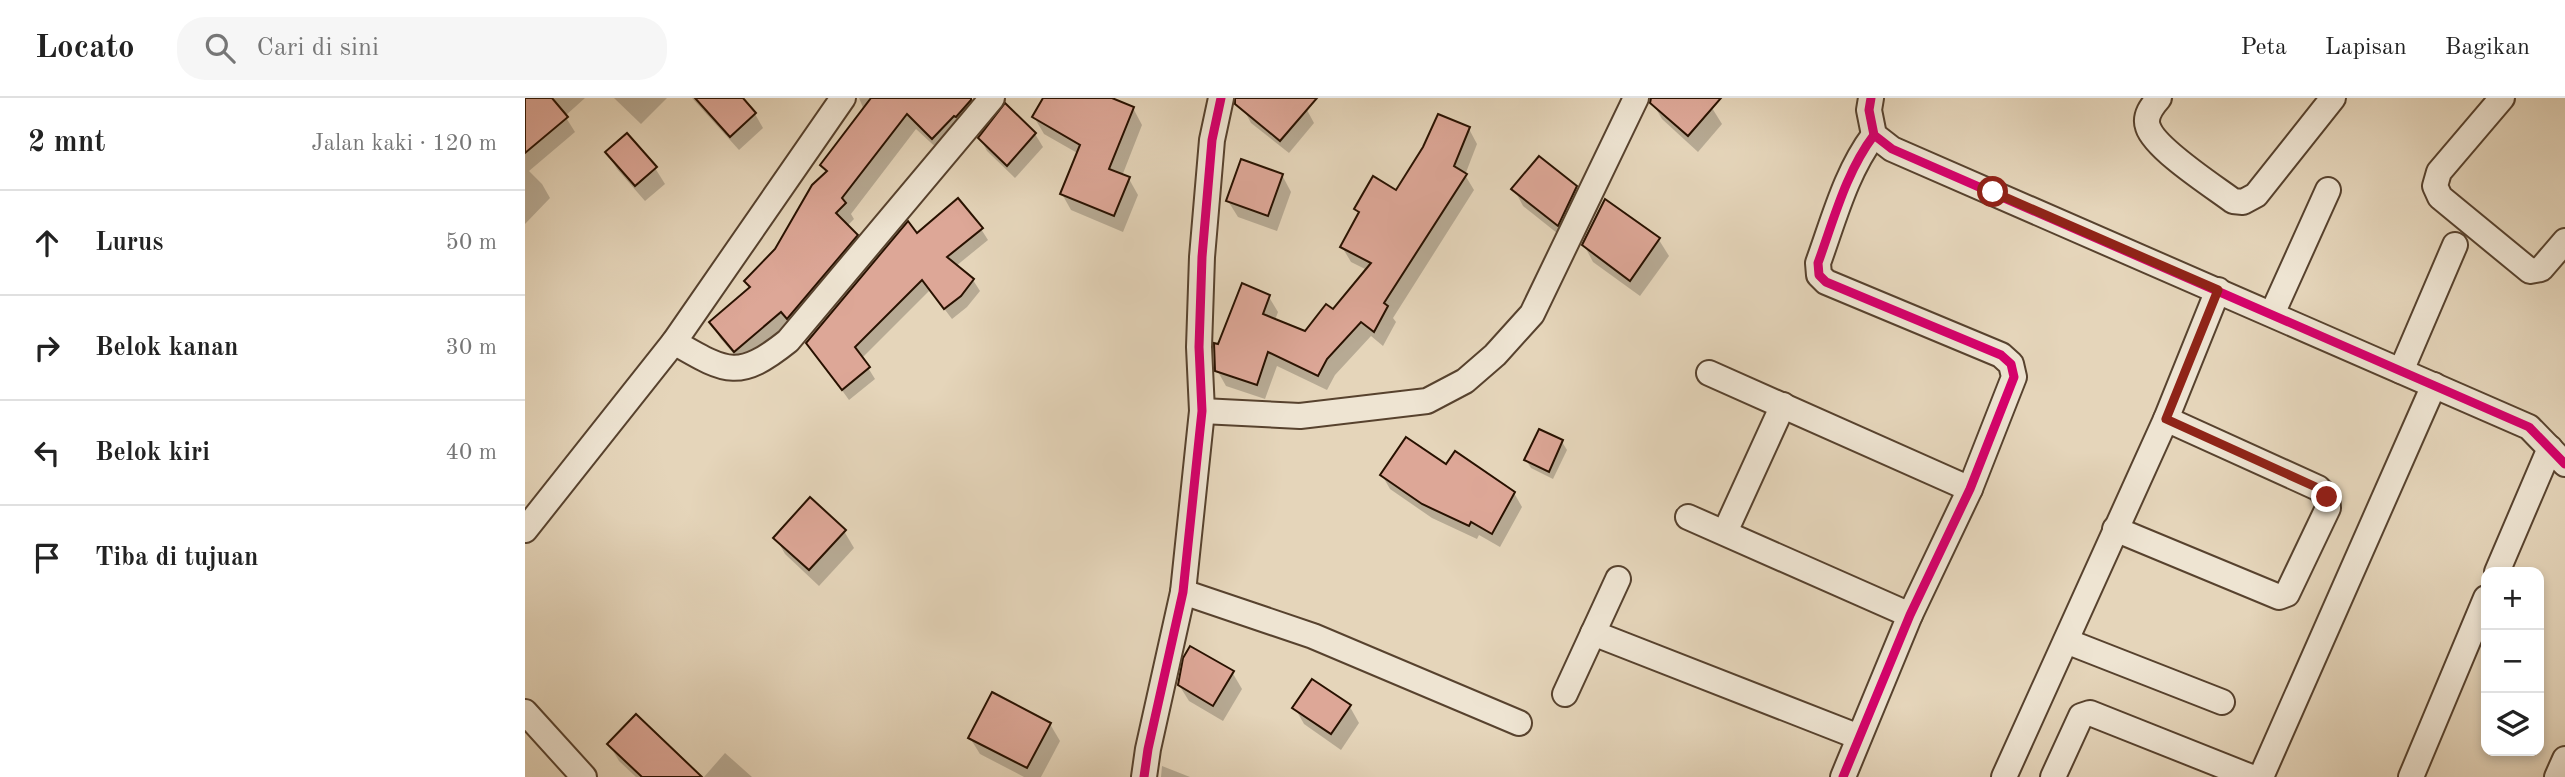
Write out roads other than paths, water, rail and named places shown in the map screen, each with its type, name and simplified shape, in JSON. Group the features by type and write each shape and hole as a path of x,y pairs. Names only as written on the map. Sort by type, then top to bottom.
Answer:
{"street":[{"path":"525,530 674,342 843,98"},
{"path":"674,342 725,368 749,368 768,357 788,341 992,98"},
{"path":"1144,777 1183,592 1202,411 1199,347 1202,257 1212,140 1221,98"},
{"path":"1202,411 1300,416 1427,401 1465,382 1496,355 1532,314 1636,98"},
{"path":"1871,98 1869,110 1874,135 1892,149 2529,427 2557,456 2500,567"},
{"path":"2159,98 2149,109 2147,125 2157,143 2233,201 2243,202 2256,195 2333,98"},
{"path":"2502,98 2439,172 2435,186 2440,197 2530,271 2541,269 2565,241"},
{"path":"1843,777 1910,615 1970,489 2014,377 2011,365 2001,355 1826,282 1819,275 1818,263 1852,170 1874,135"},
{"path":"2272,314 2328,190"},
{"path":"2401,371 2455,245"},
{"path":"2004,777 2166,419 2218,290"},
{"path":"1709,373 1970,489"},
{"path":"2261,777 2434,384"},
{"path":"1725,532 1783,405"},
{"path":"2115,529 2279,597 2287,594 2328,508 2327,497 2318,488 2166,419"},
{"path":"1688,517 1910,615"},
{"path":"1565,694 1618,579"},
{"path":"1183,592 1313,636 1519,723"},
{"path":"2411,777 2481,610"},
{"path":"1593,633 1859,737"},
{"path":"2066,640 2222,702"},
{"path":"525,712 585,777"},
{"path":"2053,777 2074,727 2081,716 2090,713 2251,777"},
{"path":"2557,777 2565,759"}]}
